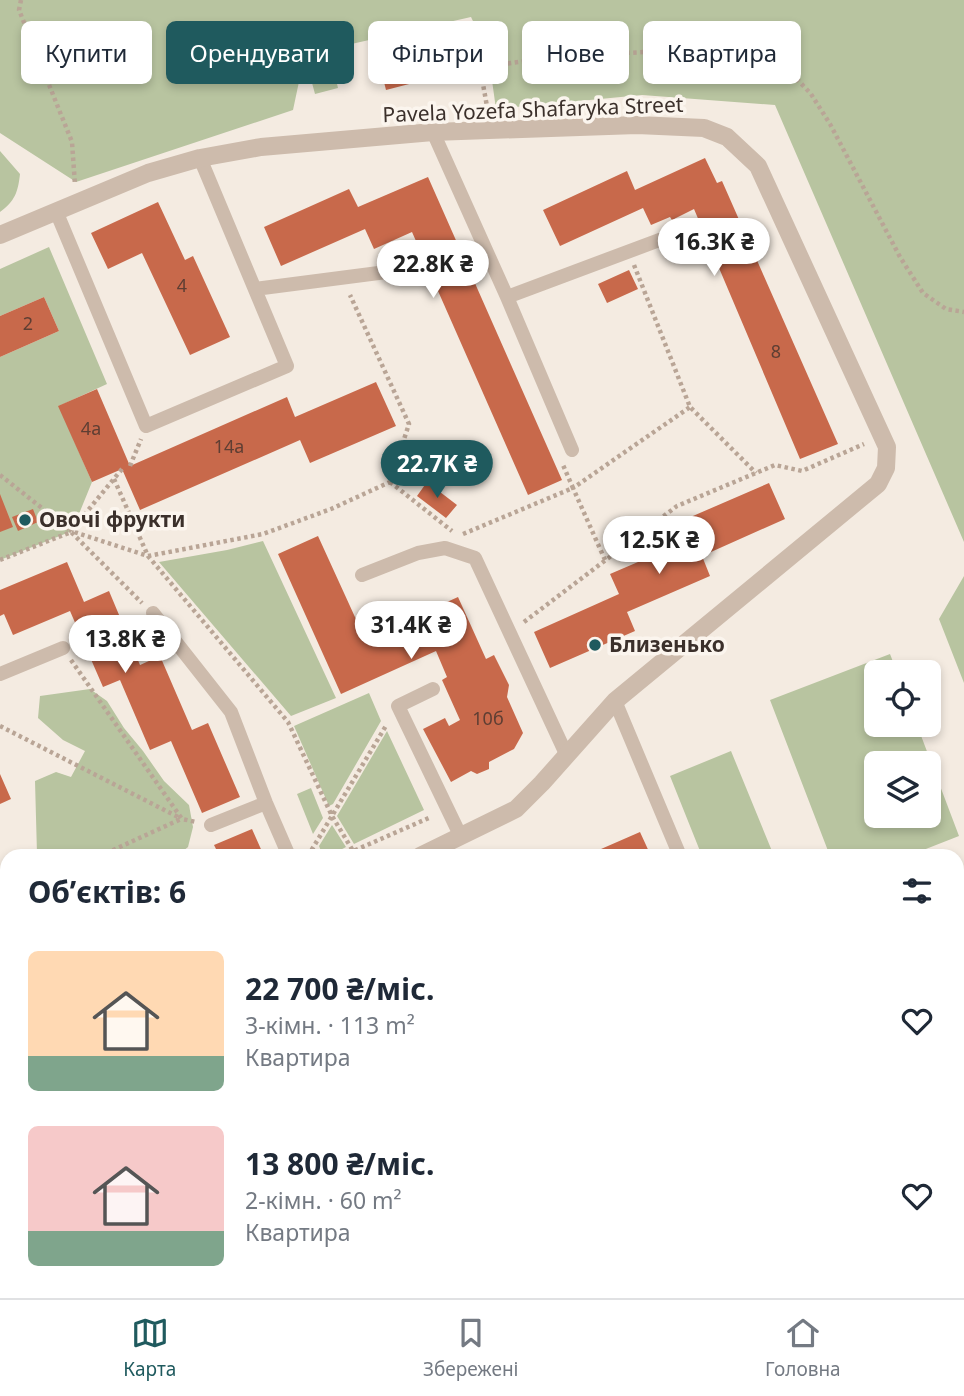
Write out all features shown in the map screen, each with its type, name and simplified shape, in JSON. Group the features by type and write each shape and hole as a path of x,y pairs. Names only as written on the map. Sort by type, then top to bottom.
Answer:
{"street":[{"name":"Pavela Yozefa Shafaryka Street","path":"0,235 148,173 200,158 261,147 433,132 637,125 704,128 727,137 758,166 887,447 886,468 878,484 615,701 516,809 435,849"}],"lane":[{"path":"433,132 572,450"},
{"path":"56,211 146,426 288,366 200,158"},
{"path":"506,297 678,233"},
{"path":"255,289 394,271"},
{"path":"362,575 418,553 445,548 475,558 567,755"},
{"path":"153,613 230,712 286,849"},
{"path":"0,674 63,648"},
{"path":"433,689 398,706 461,837"},
{"path":"615,701 677,849"},
{"path":"211,825 266,803"}],"path":[{"path":"21,0 19,10 72,142 76,202"},
{"path":"508,63 565,56 646,52 697,55 772,65 795,77 811,94 830,124 900,257 923,293 946,309 964,312"},
{"path":"483,84 491,131"},
{"path":"628,251 690,407 756,473"},
{"path":"71,531 148,556 263,534 331,509 390,482 410,424 343,278"},
{"path":"390,482 459,536 573,488 690,407"},
{"path":"130,466 146,426"},
{"path":"510,633 677,506 775,465 802,471 882,436"},
{"path":"572,450 560,457 606,560"},
{"path":"0,560 71,531 122,469"},
{"path":"0,475 71,531 153,613"},
{"path":"114,479 148,556 288,722 332,816 353,849"},
{"path":"63,648 182,819"},
{"path":"312,849 398,706"},
{"path":"0,726 182,819 211,825"},
{"path":"364,849 447,810"},
{"path":"116,849 182,819"}],"green space":[{"path":"0,0 964,0 964,542 775,105 642,95 496,109 492,84 508,84 508,21 473,21 471,17 453,21 368,21 368,40 354,43 354,21 166,21 166,84 298,84 293,110 76,182 0,133"},
{"path":"312,84 337,84 338,88 315,94"},
{"path":"0,151 20,174 15,196 0,212"},
{"path":"49,247 107,384 59,406 92,482 72,531 0,560 0,357 59,331 44,297 0,316 0,269"},
{"path":"263,541 336,698 291,716 159,562"},
{"path":"964,576 964,683 939,619"},
{"path":"890,654 892,660 874,660"},
{"path":"864,664 864,737 922,737 927,751 864,751 864,828 941,828 941,788 959,836 926,849 827,849 770,700"},
{"path":"90,689 107,701 164,781 189,805 193,827 188,847 37,849 35,781 56,772 71,777 85,751 63,740 38,718 40,696"},
{"path":"369,693 381,721 333,804 329,806 294,726"},
{"path":"387,731 424,810 354,844 337,816"},
{"path":"731,751 771,849 699,849 670,776"},
{"path":"311,788 323,818 313,834 297,794"},
{"path":"332,825 346,847 320,849 319,846"}],"building":[{"path":"384,84 409,84 386,90"},
{"path":"705,158 717,183 722,181 838,444 800,459 694,209 672,220 670,217 651,225 643,208 560,246 543,210 627,171 635,190"},
{"path":"428,177 562,480 528,495 412,232 374,249 365,229 281,266 264,227 349,189 358,207"},
{"path":"158,202 185,260 193,256 230,337 190,355 142,253 108,269 91,233"},
{"path":"629,270 638,289 607,303 598,284"},
{"path":"44,297 59,331 0,357 0,316"},
{"path":"376,382 396,426 310,463 300,440 140,510 122,469 92,482 58,406 97,389 130,466 287,397 295,417"},
{"path":"427,482 457,505 446,518 417,496"},
{"path":"769,483 785,519 702,556 710,576 627,612 635,631 550,668 534,632 619,594 610,574 694,538 686,519"},
{"path":"0,494 13,527 0,532"},
{"name":"Овочі фрукти","path":"33,509 38,522 18,531 12,517"},
{"path":"318,536 365,639 458,597 486,659 494,655 509,685 507,697 523,733 514,749 489,762 489,769 477,774 471,771 451,782 423,729 445,718 449,726 460,720 442,680 447,677 436,651 341,694 278,554"},
{"path":"67,562 84,602 109,591 140,665 160,656 192,730 208,723 240,797 202,813 171,741 150,750 120,680 103,687 70,611 13,635 4,614 0,616 0,590"},
{"path":"0,774 11,799 0,804"},
{"path":"252,829 261,849 216,849 214,845"},
{"path":"640,832 648,849 601,849"}],"place":[{"name":"Овочі фрукти","path":"25,520"},
{"name":"Близенько","path":"595,645"}]}
